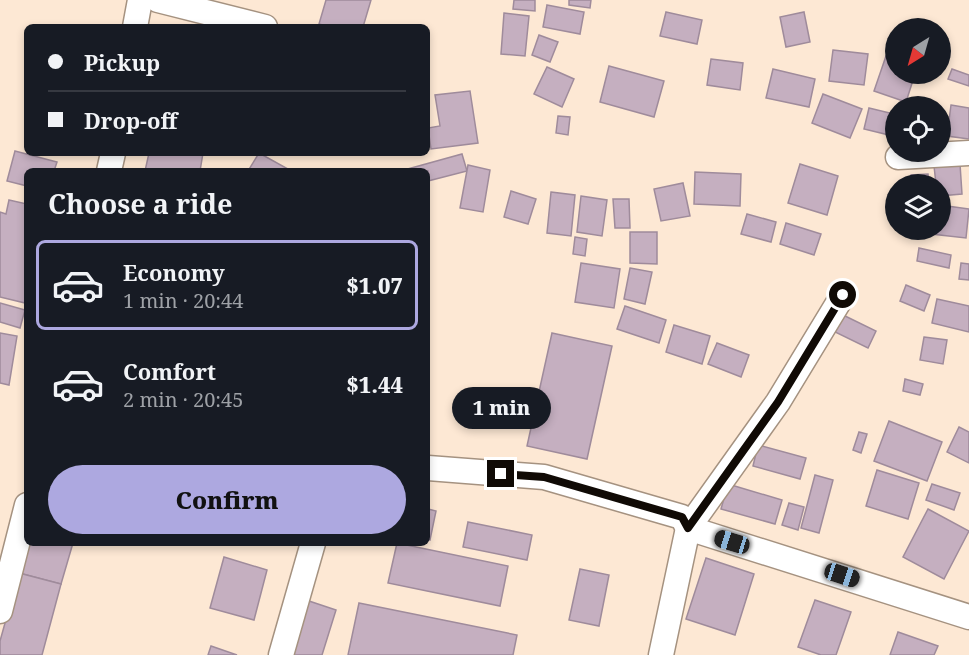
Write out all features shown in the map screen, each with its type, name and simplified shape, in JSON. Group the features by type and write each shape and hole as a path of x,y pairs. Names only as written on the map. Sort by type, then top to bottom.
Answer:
{"street":[{"path":"136,24 140,0"},
{"path":"158,0 253,24"},
{"path":"951,154 969,153"},
{"path":"661,655 688,528 778,402 843,295"},
{"path":"430,468 544,477 682,517 688,528 969,617"},
{"path":"0,611 24,517"},
{"path":"281,655 311,546"}],"building":[{"path":"326,0 371,0 364,24 319,24"},
{"path":"514,0 535,0 535,11 513,9"},
{"path":"569,0 591,0 590,8 569,5"},
{"path":"547,5 584,12 580,34 543,27"},
{"path":"666,12 702,20 697,44 660,36"},
{"path":"804,12 810,42 786,47 780,17"},
{"path":"504,13 529,16 525,56 501,54"},
{"path":"539,35 558,42 550,62 532,55"},
{"path":"833,50 868,54 864,85 829,81"},
{"path":"711,59 743,63 740,90 707,85"},
{"path":"885,59 885,84 912,84 908,96 889,96 874,91"},
{"path":"609,66 664,81 654,117 600,102"},
{"path":"547,67 574,79 562,107 534,94"},
{"path":"773,69 815,79 809,107 766,98"},
{"path":"952,69 969,75 969,86 951,80"},
{"path":"470,91 478,143 431,149 430,128 440,126 435,95"},
{"path":"823,94 862,109 850,138 812,123"},
{"path":"951,105 969,108 969,139 951,137"},
{"path":"869,108 885,112 885,134 864,129"},
{"path":"558,116 570,117 568,135 556,133"},
{"path":"15,151 24,153 24,156 34,156 57,162 55,168 24,168 24,185 7,181"},
{"path":"462,154 467,171 430,180 430,168 411,168"},
{"path":"148,156 202,156 200,168 146,168"},
{"path":"257,156 264,156 286,168 250,168"},
{"path":"800,164 838,176 827,215 788,203"},
{"path":"960,164 962,194 951,195 951,174 935,174 934,166"},
{"path":"468,165 490,170 483,212 460,208"},
{"path":"695,172 741,174 740,206 694,204"},
{"path":"683,183 690,216 661,221 654,189"},
{"path":"511,191 536,199 528,224 504,217"},
{"path":"551,192 575,195 571,236 547,233"},
{"path":"581,196 607,200 602,236 577,232"},
{"path":"613,199 629,199 630,228 615,228"},
{"path":"9,200 24,203 24,303 0,297 0,212 6,214"},
{"path":"951,207 969,209 966,238 951,236"},
{"path":"747,214 776,222 771,242 741,234"},
{"path":"786,223 821,234 814,255 780,244"},
{"path":"630,232 657,232 657,264 630,263"},
{"path":"575,237 587,239 585,256 573,254"},
{"path":"919,248 951,255 949,268 917,261"},
{"path":"581,263 620,269 614,308 575,302"},
{"path":"961,263 969,264 969,280 959,279"},
{"path":"630,268 652,272 645,304 624,299"},
{"path":"906,285 930,295 924,311 900,301"},
{"path":"937,299 969,306 969,332 932,323"},
{"path":"0,303 24,310 20,328 0,322"},
{"path":"625,306 666,320 659,343 617,329"},
{"path":"841,314 876,331 868,348 833,331"},
{"path":"674,325 710,336 702,364 666,352"},
{"path":"0,333 17,336 9,385 0,383"},
{"path":"552,333 612,346 587,459 527,446"},
{"path":"924,337 947,340 943,364 920,360"},
{"path":"717,343 749,355 741,377 708,364"},
{"path":"905,379 923,384 920,395 903,391"},
{"path":"889,421 942,442 927,481 874,461"},
{"path":"959,427 969,432 969,463 947,452"},
{"path":"859,432 867,434 861,453 853,450"},
{"path":"758,445 806,458 800,479 753,466"},
{"path":"877,470 919,483 908,519 866,506"},
{"path":"815,475 833,480 819,533 801,528"},
{"path":"728,484 782,500 775,524 721,509"},
{"path":"932,484 960,493 954,510 926,500"},
{"path":"789,503 804,507 798,530 782,525"},
{"path":"928,509 969,531 944,579 903,557"},
{"path":"430,510 436,511 430,540"},
{"path":"468,522 532,535 527,560 463,547"},
{"path":"26,546 72,546 61,584 19,573"},
{"path":"396,546 411,546 508,566 500,606 388,583"},
{"path":"224,557 267,570 254,620 210,608"},
{"path":"706,558 754,574 735,635 686,619"},
{"path":"580,569 609,575 599,626 569,620"},
{"path":"19,573 61,584 42,655 0,655 0,641"},
{"path":"815,600 851,612 836,655 821,655 798,647"},
{"path":"309,601 336,610 322,655 293,655"},
{"path":"359,603 517,635 513,655 348,655"},
{"path":"898,632 938,646 934,655 890,655"},
{"path":"211,646 237,655 208,655"}],"route":[{"path":"501,474 544,477 682,517 688,528 778,402 843,295"}]}
